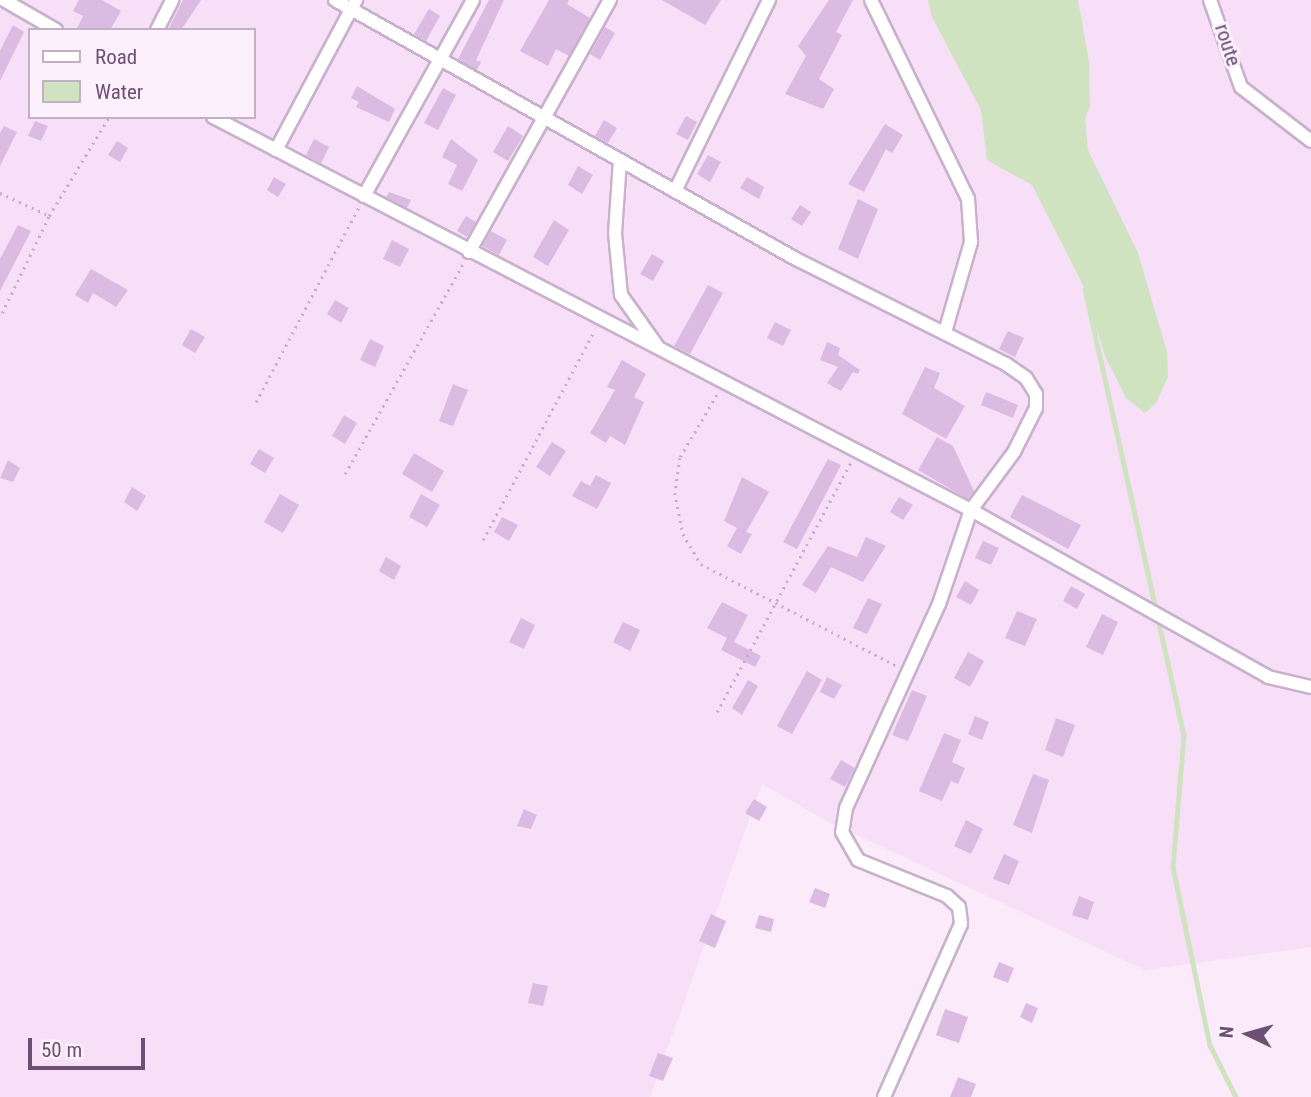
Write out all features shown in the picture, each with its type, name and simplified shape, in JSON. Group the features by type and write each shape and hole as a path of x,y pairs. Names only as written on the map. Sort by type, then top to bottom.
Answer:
{"street":[{"path":"4,0 53,28"},
{"path":"158,28 172,0"},
{"path":"335,0 354,4 440,58 796,259 945,332 1026,378 1036,394 1036,408 1014,452 971,510 939,604 846,808 842,832 858,860 947,896 959,907 961,924 884,1097"},
{"path":"364,196 473,0"},
{"path":"469,252 610,0"},
{"path":"675,191 769,0"},
{"name":"route","path":"1210,0 1241,87 1270,105 1311,141"},
{"path":"869,1 968,199 971,242 945,332"},
{"path":"276,150 354,4"},
{"path":"217,119 971,510 1268,677 1311,687"},
{"path":"620,160 615,233 621,295 660,350"}],"path":[{"path":"2,313 49,216 108,119"},
{"path":"0,193 49,216"},
{"path":"256,402 364,196"},
{"path":"345,474 469,252"},
{"path":"483,540 600,319"},
{"path":"725,383 680,458 675,493 683,534 701,564 909,673"},
{"path":"717,712 773,600 857,451"}],"shaded area":[{"path":"0,0 1311,0 1311,947 1145,970 827,821 762,784 650,1097 0,1097"}],"water":[{"path":"928,0 1078,0 1089,62 1090,106 1085,118 1088,150 1138,253 1167,352 1168,377 1156,403 1145,413 1126,398 1105,356 1084,287 1032,185 987,160 981,110 932,17"}],"building":[{"path":"79,0 102,0 121,11 111,28 77,28 83,16 73,11"},
{"path":"183,0 201,0 182,28 169,28"},
{"path":"489,0 504,0 476,60 481,62 477,70 458,59"},
{"path":"549,0 569,0 567,4 590,18 569,56 556,49 548,66 520,51"},
{"path":"662,0 721,0 705,25"},
{"path":"829,0 853,0 836,32 842,35 819,79 834,89 823,109 785,94 806,56 798,46"},
{"path":"429,9 440,16 426,41 414,34"},
{"path":"13,25 24,32 0,81 0,51"},
{"path":"605,27 615,33 600,60 590,54"},
{"path":"357,86 395,109 389,122 356,107 359,102 351,98"},
{"path":"443,88 456,95 438,130 424,123"},
{"path":"686,116 697,122 688,140 676,134"},
{"path":"604,120 617,128 608,143 595,136"},
{"path":"35,121 48,126 41,141 28,136"},
{"path":"885,124 903,135 892,153 886,149 864,192 848,184"},
{"path":"4,126 17,132 0,166 0,133"},
{"path":"508,126 523,136 508,161 493,152"},
{"path":"314,139 329,147 321,163 306,155"},
{"path":"451,139 478,160 462,191 448,184 457,165 442,157"},
{"path":"117,141 128,148 120,162 108,155"},
{"path":"708,155 721,162 710,182 697,174"},
{"path":"578,166 593,175 582,194 568,185"},
{"path":"274,177 286,184 278,197 267,190"},
{"path":"747,177 764,187 759,199 740,188"},
{"path":"389,192 411,200 407,208 386,197"},
{"path":"858,199 878,209 858,259 838,249"},
{"path":"800,205 811,212 802,226 791,219"},
{"path":"466,216 476,222 467,237 457,231"},
{"path":"554,220 569,230 548,266 533,257"},
{"path":"18,225 31,231 0,291 0,259"},
{"path":"491,231 507,240 499,255 482,246"},
{"path":"392,240 409,249 400,267 383,259"},
{"path":"652,254 664,261 653,281 640,274"},
{"path":"91,269 128,290 116,307 93,293 88,303 75,295"},
{"path":"708,285 723,293 690,354 674,346"},
{"path":"335,300 349,308 341,323 327,314"},
{"path":"775,322 791,330 783,346 767,338"},
{"path":"191,329 205,337 195,353 182,345"},
{"path":"1008,331 1024,338 1015,357 999,349"},
{"path":"370,339 384,346 375,367 360,360"},
{"path":"827,342 840,348 838,355 860,370 858,374 853,372 841,391 827,383 838,367 820,360"},
{"path":"622,360 646,374 634,397 644,402 625,445 610,436 606,443 590,433 615,390 607,387"},
{"path":"925,367 940,373 934,388 965,406 946,439 902,414"},
{"path":"453,384 468,390 453,426 439,421"},
{"path":"986,392 1018,405 1013,418 981,405"},
{"path":"344,415 357,423 345,444 332,436"},
{"path":"937,437 953,446 974,491 968,499 918,470"},
{"path":"552,442 566,451 550,476 536,467"},
{"path":"259,449 274,458 265,473 250,464"},
{"path":"414,453 444,471 432,492 402,474"},
{"path":"828,459 841,465 797,549 783,542"},
{"path":"8,460 20,468 13,482 0,478"},
{"path":"596,475 611,483 597,509 572,496 581,481 590,486"},
{"path":"742,477 769,492 746,532 752,534 741,554 727,546 737,528 724,521"},
{"path":"132,487 146,496 137,511 124,502"},
{"path":"280,494 299,505 283,533 264,522"},
{"path":"421,494 440,505 427,527 409,517"},
{"path":"1022,495 1081,525 1068,549 1010,517"},
{"path":"899,497 913,505 903,520 890,512"},
{"path":"502,517 518,525 509,541 494,532"},
{"path":"866,537 886,546 863,582 831,567 816,593 802,585 828,546 857,557"},
{"path":"983,541 999,548 991,565 975,558"},
{"path":"386,557 401,566 394,580 379,571"},
{"path":"965,581 979,590 971,605 956,597"},
{"path":"1071,586 1085,594 1077,609 1063,601"},
{"path":"868,598 882,604 867,634 853,628"},
{"path":"722,602 748,615 734,642 761,656 755,667 721,650 727,638 707,628"},
{"path":"1017,611 1037,619 1025,646 1005,638"},
{"path":"1102,614 1118,622 1103,655 1086,647"},
{"path":"521,618 535,625 524,649 509,642"},
{"path":"623,622 640,630 630,651 613,642"},
{"path":"968,652 984,661 970,687 954,678"},
{"path":"807,671 822,680 792,734 777,726"},
{"path":"827,677 842,685 834,699 820,692"},
{"path":"748,680 758,686 742,715 732,708"},
{"path":"912,690 927,696 908,741 892,735"},
{"path":"975,716 989,722 982,740 968,734"},
{"path":"1056,718 1075,725 1063,757 1045,750"},
{"path":"944,733 961,740 952,762 965,768 958,784 951,781 942,801 919,791"},
{"path":"841,760 855,768 845,787 830,779"},
{"path":"1033,774 1049,780 1032,833 1013,825"},
{"path":"754,799 767,807 759,821 745,813"},
{"path":"524,809 537,815 531,829 517,826"},
{"path":"966,820 983,829 971,854 954,846"},
{"path":"1004,854 1019,861 1009,885 993,879"},
{"path":"815,888 830,894 825,908 809,902"},
{"path":"1079,896 1094,902 1088,920 1072,915"},
{"path":"711,914 726,921 715,948 699,941"},
{"path":"759,915 774,919 771,932 755,928"},
{"path":"999,962 1014,968 1008,983 993,977"},
{"path":"533,983 548,986 543,1006 528,1003"},
{"path":"1026,1003 1038,1008 1032,1023 1020,1017"},
{"path":"945,1009 968,1017 959,1043 936,1035"},
{"path":"658,1053 673,1058 663,1081 649,1076"},
{"path":"958,1077 976,1084 971,1097 950,1097"}],"waterway":[{"path":"1085,289 1184,736 1173,867 1210,1045 1236,1097"}]}
